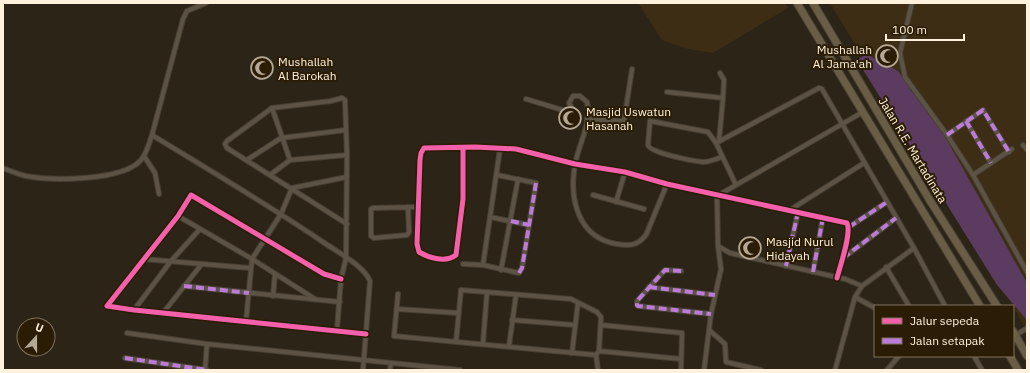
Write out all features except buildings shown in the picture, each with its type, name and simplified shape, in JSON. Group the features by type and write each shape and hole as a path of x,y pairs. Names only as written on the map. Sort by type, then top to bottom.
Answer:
{"highway":[{"name":"Jalan R.E. Martadinata","path":"797,3 979,305"},
{"name":"Jalan R.E. Martadinata","path":"813,3 929,199 996,305"},
{"path":"919,205 929,199"},
{"path":"1014,333 1025,348 1027,356"},
{"path":"1011,357 1018,370"}],"street":[{"path":"3,168 27,176 63,179 118,174 135,165 144,156 152,135 183,18 187,11 206,3"},
{"path":"912,3 900,54 905,77 948,134 973,175 1027,272"},
{"path":"587,119 624,121 632,69"},
{"path":"720,73 724,80 718,142 722,157 736,185"},
{"path":"718,142 819,88 825,91 944,305"},
{"path":"667,92 723,98"},
{"path":"526,99 569,112 573,110 569,105 570,99 573,96 580,96 587,102 587,119 583,141 575,164 573,184 575,201 583,226 589,233 608,243 635,245 641,242 646,235 667,184"},
{"path":"337,330 341,279 346,258 347,224 347,178 348,155 345,100 342,98 331,101 272,108 225,144 226,148 292,188 347,224"},
{"path":"272,108 281,138 290,160"},
{"path":"948,134 983,110 1011,150 973,175"},
{"path":"717,196 864,112"},
{"path":"966,121 991,163"},
{"path":"718,142 708,132 650,122 648,145 651,149 664,154 703,162 722,157"},
{"path":"247,160 281,138 346,130"},
{"path":"152,135 281,214 364,271 370,281 363,370"},
{"path":"1023,145 1027,150"},
{"path":"464,148 463,200 458,247 456,255 452,258 441,260 419,252 421,153 424,148 464,148 500,149 530,152 575,164 625,172 717,196 823,217 847,223 849,227"},
{"path":"483,265 500,149"},
{"path":"270,175 290,160 348,155"},
{"path":"144,156 155,173 159,194"},
{"path":"790,210 864,163"},
{"path":"616,202 625,172"},
{"path":"463,264 483,265 519,274 521,271 536,183 497,174"},
{"path":"292,188 347,178"},
{"path":"501,270 518,179"},
{"path":"246,321 252,259 281,214 292,188"},
{"path":"341,279 324,274 191,195 178,216 107,306 366,334"},
{"path":"593,195 644,209"},
{"path":"704,370 710,314 721,269 718,246 717,196"},
{"path":"837,278 849,227 887,202"},
{"path":"408,207 409,232 407,235 374,238 371,236 371,209 408,207 419,207"},
{"path":"786,266 798,212"},
{"path":"178,216 252,259 315,300"},
{"path":"490,217 529,225"},
{"path":"813,272 823,217"},
{"path":"842,259 896,218"},
{"path":"134,310 171,262 200,229"},
{"path":"718,246 730,253 813,272 862,286"},
{"path":"835,370 855,297 862,286 914,248"},
{"path":"143,259 250,268"},
{"path":"163,313 201,265"},
{"path":"886,267 908,305"},
{"path":"681,271 666,270 637,301 638,306 710,314"},
{"path":"273,296 275,274"},
{"path":"184,286 340,302"},
{"path":"649,287 715,295"},
{"path":"456,342 461,290 571,299 600,314 601,325 597,353 598,370"},
{"path":"483,343 487,292"},
{"path":"398,294 394,336 483,343 572,353 597,353 681,359"},
{"path":"509,346 516,295"},
{"path":"855,297 874,307"},
{"path":"572,353 578,303"},
{"path":"396,308 458,313"},
{"path":"512,320 575,325"},
{"path":"601,325 682,333 680,370"},
{"path":"1014,333 1027,328"},
{"path":"709,330 725,344 726,362 761,370"},
{"path":"127,333 207,344 460,370"},
{"path":"125,358 205,370 207,344"},
{"path":"888,370 898,357"},
{"path":"975,357 982,370"},
{"path":"390,370 391,364"}],"shaded area":[{"path":"638,3 785,3 788,8 713,53 688,49 662,40"},
{"path":"830,3 1027,3 1027,331 1014,308 1014,305 1012,305"},
{"path":"866,54 898,71 943,133 1027,283 1026,319 997,285 857,60"}],"marked path":[{"path":"947,135 983,110 1009,152"},
{"path":"966,121 991,163"},
{"path":"519,273 522,268 536,183"},
{"path":"849,227 887,202"},
{"path":"786,266 798,212"},
{"path":"813,272 823,217"},
{"path":"843,258 896,218"},
{"path":"511,221 529,225"},
{"path":"681,271 665,270 637,301 637,305 711,314"},
{"path":"184,286 249,293"},
{"path":"649,287 715,295"},
{"path":"125,358 207,370"}],"cycle path":[{"path":"463,148 463,199 456,255 447,259 438,259 428,256 419,252 417,244 420,160 421,153 424,148 475,147 516,149 575,164 625,172 667,184 847,223 847,242 837,278"},
{"path":"341,279 324,274 191,195 178,216 107,306 366,334"}],"place":[{"name":"Mushallah Al Jama'ah","path":"887,56"},
{"name":"Mushallah Al Barokah","path":"262,68"},
{"name":"Masjid Uswatun Hasanah","path":"570,118"},
{"name":"Masjid Nurul Hidayah","path":"750,248"}]}
